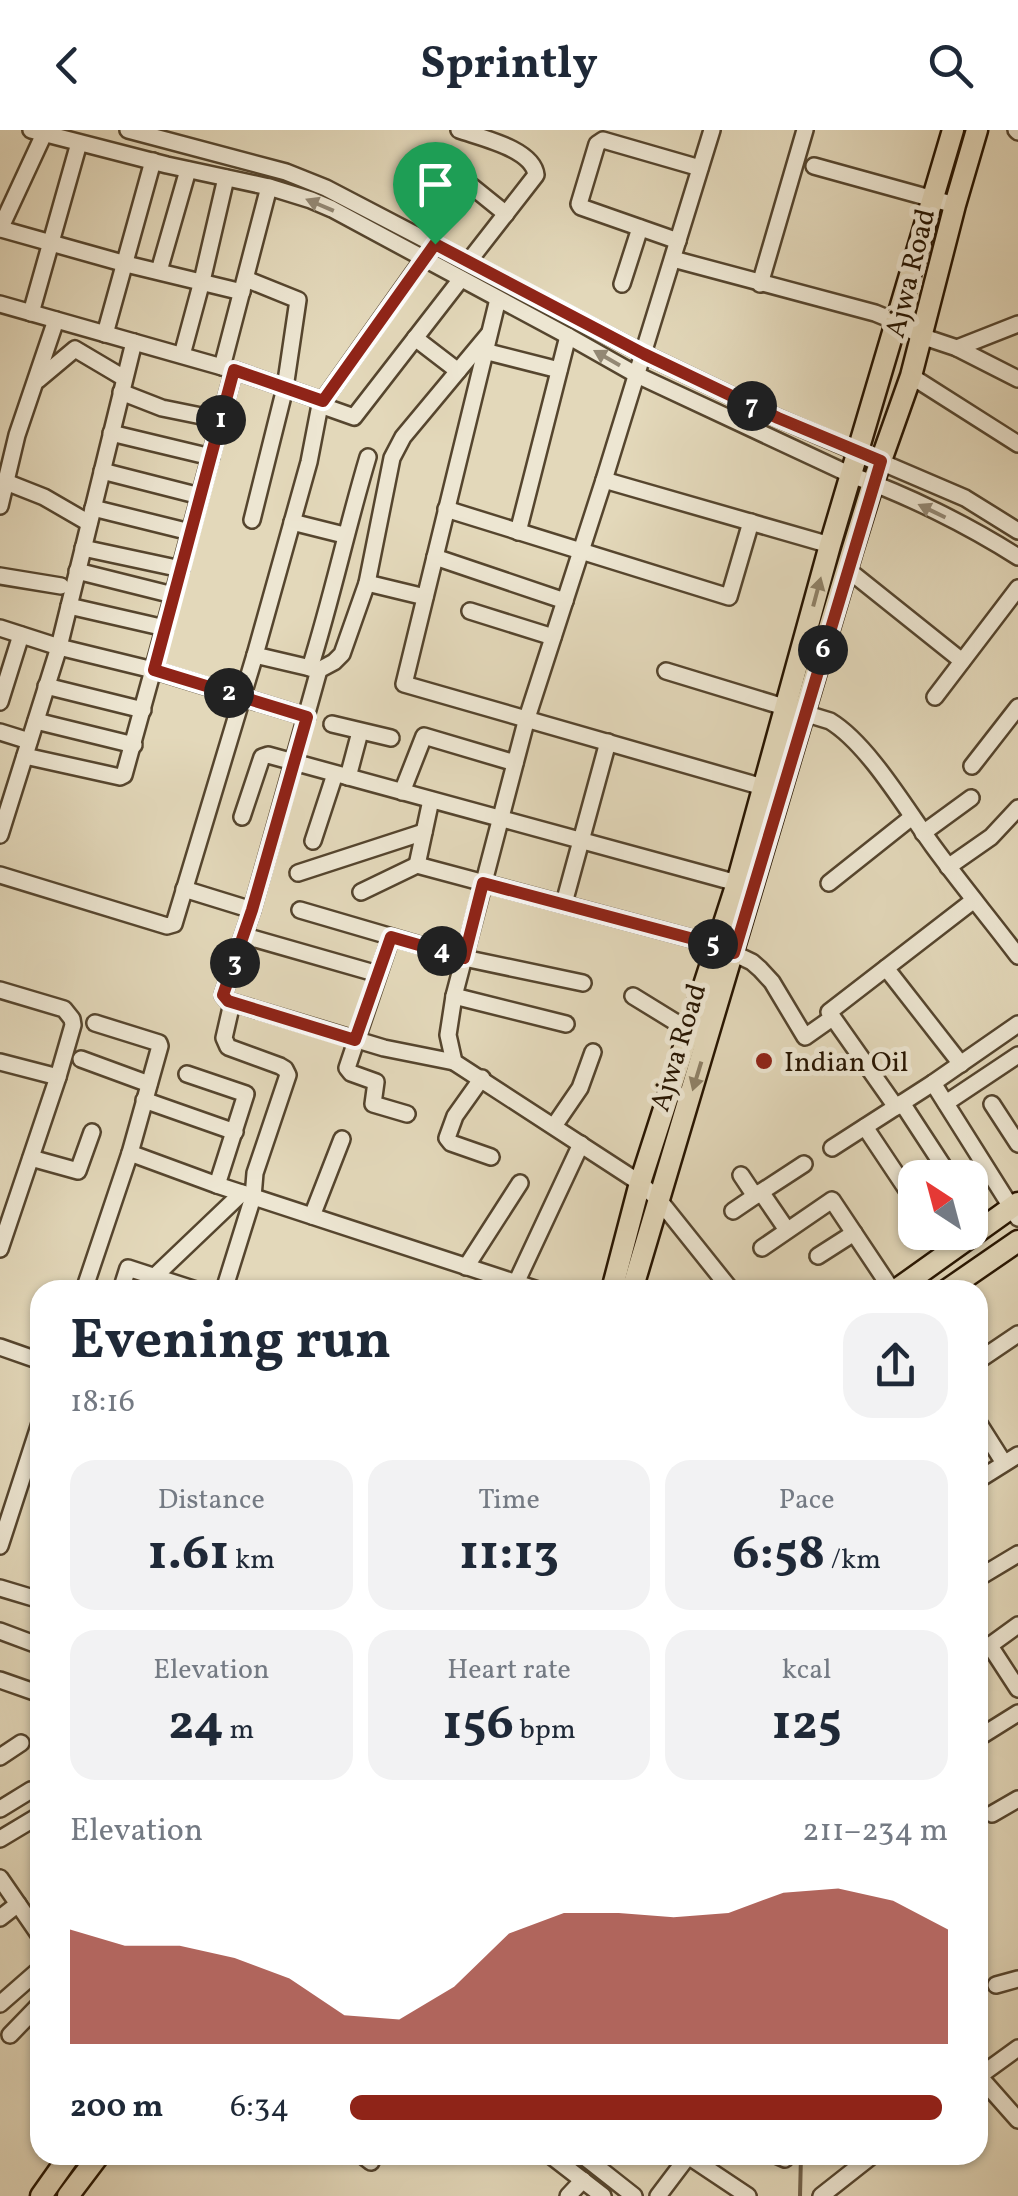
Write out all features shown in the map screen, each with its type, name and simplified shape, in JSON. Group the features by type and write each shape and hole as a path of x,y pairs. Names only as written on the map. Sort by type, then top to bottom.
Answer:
{"main road":[{"name":"Ajwa Road","path":"635,1280 660,1200 698,1036 795,712 830,545 953,130"},
{"name":"Ajwa Road","path":"725,949 737,883 763,787 847,569 911,376 977,130"},
{"name":"Ajwa Road","path":"615,1280 640,1183 698,1036"},
{"path":"988,1224 1016,1209"},
{"path":"961,1280 1018,1241"},
{"path":"908,1280 952,1250"},
{"path":"41,2196 63,2165"},
{"path":"68,2196 91,2165"}],"street":[{"path":"128,130 177,137 304,178 644,354 778,418 964,498 1018,531"},
{"path":"459,130 512,148 537,171 469,261"},
{"path":"512,148 518,130"},
{"path":"454,1062 448,1035 454,996 527,718 712,130"},
{"path":"760,284 805,130"},
{"path":"252,520 285,388 298,300 244,285 202,281 126,264 0,229 38,132 270,187 332,209 637,376 989,538 1018,557"},
{"path":"678,241 580,207 584,189 603,140 700,168"},
{"path":"32,312 79,142"},
{"path":"105,334 153,161"},
{"path":"814,166 955,204"},
{"path":"160,271 188,170"},
{"path":"459,176 506,214"},
{"path":"182,356 226,178"},
{"path":"0,732 27,748 120,777 127,771 211,457 244,285 270,187"},
{"path":"622,284 640,228"},
{"path":"0,875 167,926 174,924 256,655 309,462 321,403 435,244"},
{"path":"673,259 875,314 1018,379"},
{"path":"0,304 228,369 354,417 461,279"},
{"path":"498,298 404,684 763,787"},
{"path":"0,506 17,435 56,320"},
{"path":"957,348 1018,324"},
{"path":"518,532 568,336"},
{"path":"415,338 458,372"},
{"path":"0,836 59,647 134,342"},
{"path":"486,343 559,370"},
{"path":"256,655 315,669 334,662 342,654 368,583 392,458 404,437 486,343"},
{"path":"35,382 75,349 162,408 220,420"},
{"path":"911,376 1018,444"},
{"path":"111,433 211,457"},
{"path":"368,457 344,536 295,763 223,995 226,1000 355,1040 454,1062 640,1183 660,1200 723,1280"},
{"path":"102,471 200,496"},
{"path":"604,480 830,545"},
{"path":"6,482 91,515 190,532"},
{"path":"446,509 729,596 751,522"},
{"path":"292,522 344,536"},
{"path":"83,548 181,568"},
{"path":"435,557 565,601"},
{"path":"847,569 962,661"},
{"path":"77,571 174,595"},
{"path":"0,576 61,586"},
{"path":"368,583 425,597"},
{"path":"935,697 1018,588"},
{"path":"69,606 164,628"},
{"path":"470,611 553,638"},
{"path":"0,628 307,717"},
{"path":"0,702 21,635"},
{"path":"666,671 830,721 843,729 1018,956"},
{"path":"46,686 143,710"},
{"path":"972,766 1018,706"},
{"path":"36,720 134,745"},
{"path":"332,724 391,738"},
{"path":"313,841 360,732"},
{"path":"402,792 424,736 516,763"},
{"path":"564,903 608,742"},
{"path":"242,817 262,757 268,754 737,883"},
{"path":"0,772 18,778"},
{"path":"923,832 971,798"},
{"path":"417,865 431,800"},
{"path":"948,867 992,836 1018,808"},
{"path":"830,884 912,817"},
{"path":"298,874 424,832"},
{"path":"361,892 417,865 564,903 725,949 752,962 772,982 805,1037 832,1018"},
{"path":"184,889 252,910"},
{"path":"938,1160 829,1012 974,900"},
{"path":"300,910 464,958 583,983"},
{"path":"244,936 378,974"},
{"path":"391,937 347,1068 376,1082 373,1104 407,1114"},
{"path":"886,968 961,1064"},
{"path":"0,990 64,1010 72,1019 58,1077 0,1248"},
{"path":"454,996 566,1024"},
{"path":"633,996 698,1036"},
{"path":"227,1280 254,1174 288,1075 286,1069 233,1050 226,1043 232,1002"},
{"path":"87,1280 130,1152 160,1044 95,1022"},
{"path":"832,1148 1018,1024"},
{"path":"554,1126 580,1088 594,1052"},
{"path":"946,1103 1018,1055"},
{"path":"81,1059 235,1132"},
{"path":"0,1062 58,1077"},
{"path":"186,1074 246,1094 216,1185"},
{"path":"482,1078 455,1116 447,1138 451,1144 491,1157"},
{"path":"933,1083 1016,1209"},
{"path":"992,1104 1018,1144"},
{"path":"864,1127 898,1177"},
{"path":"31,1158 78,1171 92,1132"},
{"path":"312,1216 342,1139"},
{"path":"517,1280 581,1144"},
{"path":"130,1152 216,1185 507,1280"},
{"path":"733,1211 804,1164"},
{"path":"741,1175 787,1230"},
{"path":"466,1267 520,1183"},
{"path":"155,1276 248,1195"},
{"path":"762,1248 832,1200 887,1280"},
{"path":"818,1256 854,1233"},
{"path":"124,1280 128,1268 167,1280"},
{"path":"988,1354 1018,1334"},
{"path":"0,1347 30,1358"},
{"path":"988,1433 1011,1459 988,1474"},
{"path":"2,1535 30,1452"},
{"path":"988,1572 1018,1554"},
{"path":"0,1588 30,1597"},
{"path":"988,1647 1018,1625"},
{"path":"0,1632 30,1642"},
{"path":"988,1653 1012,1669 1018,1690"},
{"path":"0,1680 30,1690"},
{"path":"988,1732 1018,1713"},
{"path":"0,1757 21,1743"},
{"path":"0,1810 30,1791"},
{"path":"992,1814 1018,1800"},
{"path":"0,1839 30,1821"},
{"path":"0,1878 18,1904 30,1913"},
{"path":"0,1918 18,1904"},
{"path":"0,2004 30,1978"},
{"path":"996,1986 1018,1979"},
{"path":"10,2035 30,2014"},
{"path":"988,2070 1018,2048"},
{"path":"988,2088 1018,2120"},
{"path":"563,2165 603,2196"},
{"path":"595,2165 634,2196"},
{"path":"658,2196 681,2165"},
{"path":"701,2165 748,2196"},
{"path":"820,2196 852,2165"},
{"path":"568,2196 583,2180"}],"waterway":[{"path":"800,2196 801,2165"}],"place":[{"name":"Indian Oil","path":"764,1061"}],"route":[{"path":"435,244 644,354 778,418 881,461 734,953 483,883 464,958 391,937 355,1040 228,1001 223,995 252,910 307,717 154,670 234,370 323,401 435,244"}]}
